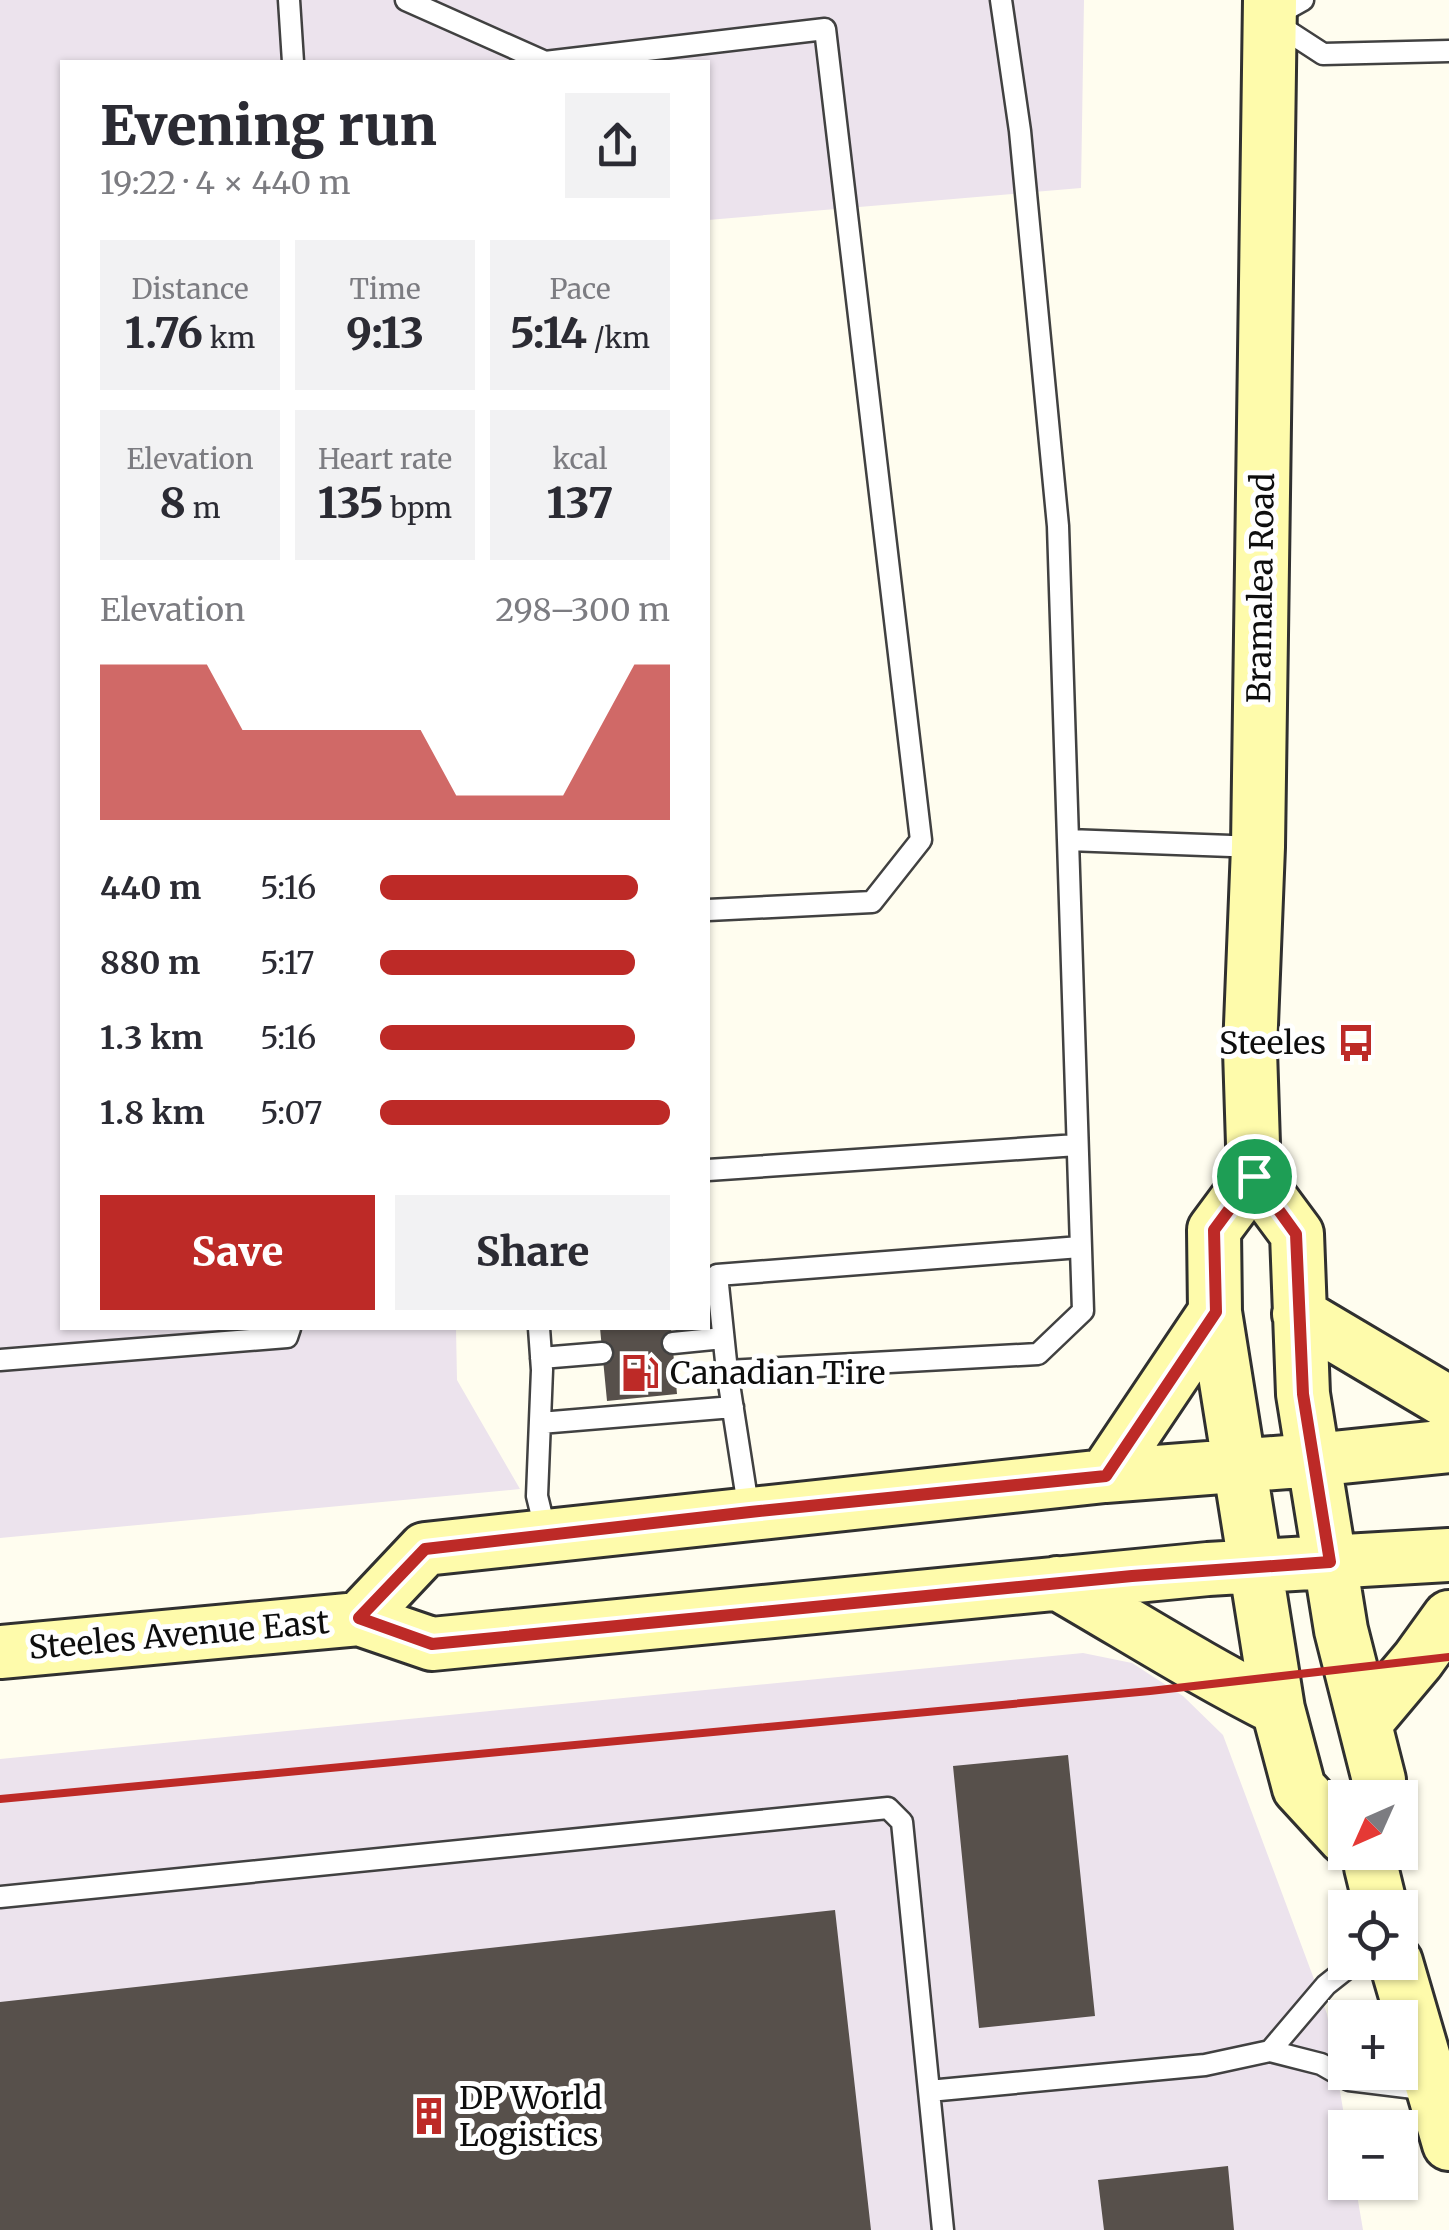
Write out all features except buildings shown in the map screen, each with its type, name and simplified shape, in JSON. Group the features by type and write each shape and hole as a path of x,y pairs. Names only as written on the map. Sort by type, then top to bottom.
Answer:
{"main road":[{"name":"Bramalea Road","path":"1254,1176 1250,1050 1281,6"},
{"path":"1328,1821 1299,1788 1278,1709 1216,1312 1214,1230 1254,1176 1296,1234 1303,1394 1341,1630 1379,1780"},
{"path":"1106,1476 1216,1312"},
{"path":"1298,1314 1449,1403"},
{"name":"Steeles Avenue East","path":"359,1618 425,1549 1106,1476 1449,1446"},
{"name":"Steeles Avenue East","path":"0,1652 359,1618 432,1644 1057,1583 1449,1555"},
{"path":"1057,1583 1224,1682 1278,1709"},
{"path":"1366,1723 1449,1617"},
{"path":"1401,1980 1449,2144"}],"lane":[{"path":"289,0 293,60"},
{"path":"406,0 541,60"},
{"path":"727,1371 1038,1354 1083,1312 1058,526 1020,131 1001,0"},
{"path":"1281,6 1324,54 1449,51"},
{"path":"562,60 825,30 921,840 872,902 710,910"},
{"path":"1068,840 1258,847"},
{"path":"710,1170 1077,1146"},
{"path":"750,1512 732,1407 717,1276 1080,1247"},
{"path":"0,1360 287,1337 289,1330"},
{"path":"539,1330 537,1496 546,1535"},
{"path":"672,1343 723,1338"},
{"path":"541,1358 602,1352"},
{"path":"540,1423 732,1407"},
{"path":"0,1897 888,1808 902,1822 943,2230"},
{"path":"1270,2051 1333,1980"},
{"path":"929,2091 1205,2065 1270,2051 1321,2064 1348,2080 1432,2090"}],"shaded area":[{"path":"0,0 1084,0 1081,188 710,220 710,60 60,60 60,1330 456,1330 457,1380 520,1489 0,1538"},
{"path":"1083,1653 1132,1663 1183,1696 1223,1735 1327,2014 1328,2090 1340,2090 1343,2110 1328,2110 1328,2200 1358,2200 1363,2230 0,2230 0,1759"}],"railway":[{"path":"0,1799 1150,1691 1449,1657"}],"place":[{"name":"Steeles","path":"1356,1043"},
{"name":"Canadian Tire","path":"640,1373"},
{"name":"DP World Logistics","path":"429,2116"}],"route":[{"path":"1254,1176 1296,1234 1303,1394 1330,1562 1132,1576 432,1644 359,1618 425,1549 1106,1476 1216,1312 1214,1230 1254,1176"}]}
